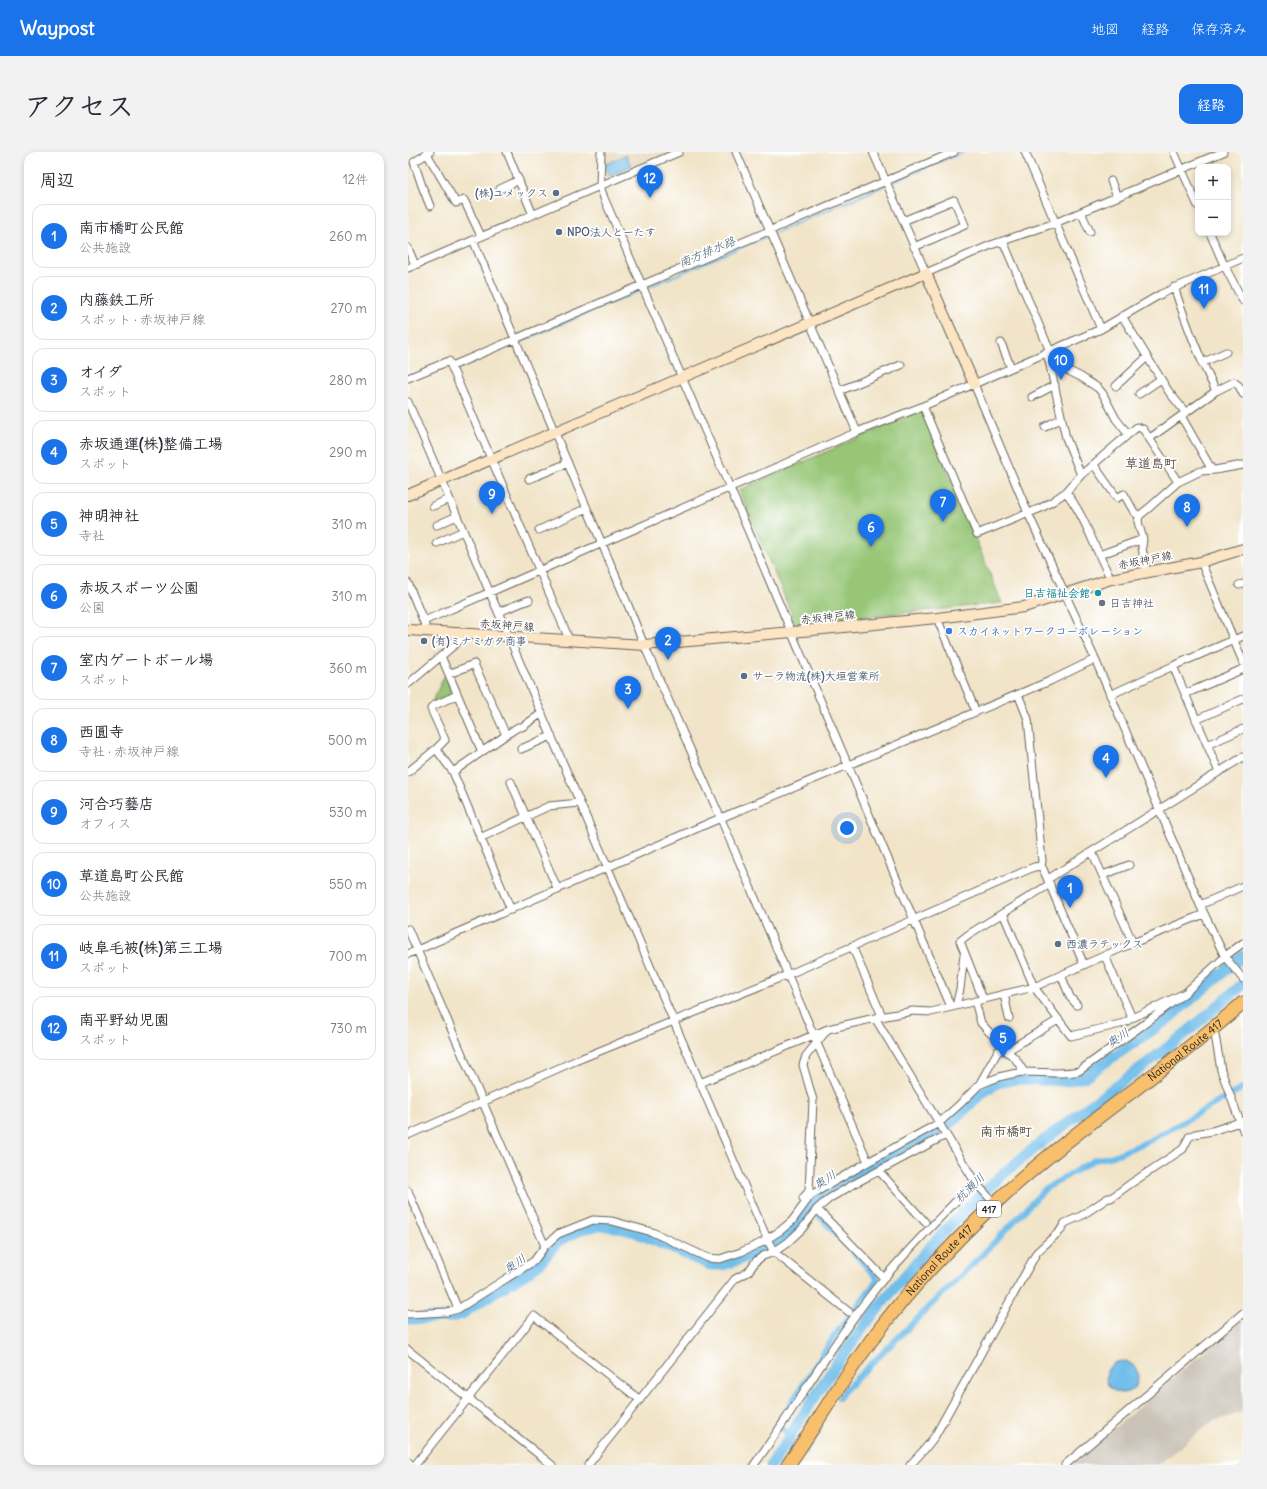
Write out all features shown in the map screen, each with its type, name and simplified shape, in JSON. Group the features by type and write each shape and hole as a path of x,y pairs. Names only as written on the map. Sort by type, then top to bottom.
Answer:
{"highway":[{"name":"National Route 417","path":"788,1465 876,1334 904,1299 993,1202 1092,1121 1214,1029 1243,1003"}],"main road":[{"path":"408,495 926,273 974,384"},
{"name":"赤坂神戸線","path":"408,630 644,645 792,632 937,618 1024,607 1111,579 1201,562 1242,552"}],"street":[{"path":"507,152 533,215"},
{"path":"601,152 600,186 604,198 954,1007"},
{"path":"408,248 411,266 679,152"},
{"path":"736,152 857,432"},
{"path":"873,152 926,273 1003,241 1055,223 1223,152"},
{"path":"452,366 887,183 954,152"},
{"path":"1025,152 1101,329"},
{"path":"1174,152 1195,200"},
{"path":"430,206 414,162 428,153 456,203 464,200 481,236"},
{"path":"500,189 519,180"},
{"path":"1111,181 1117,197"},
{"path":"903,221 954,200 965,225 914,247"},
{"path":"1081,212 1090,232"},
{"path":"1211,236 1224,266 1243,301"},
{"path":"473,240 644,645 868,1162"},
{"path":"1003,241 1048,352 1048,360 1066,438 1081,475"},
{"path":"424,621 857,432 923,406 1101,329 1174,288 1243,258"},
{"path":"1174,288 1202,364 1216,391"},
{"path":"1122,316 1184,414 1212,470"},
{"path":"1001,343 1011,368"},
{"path":"1202,364 1226,352"},
{"path":"1116,386 1147,357"},
{"path":"408,378 449,360 569,641"},
{"path":"1048,360 1082,377 1098,388 1103,394 1116,419 1128,434"},
{"path":"839,391 901,365"},
{"path":"1139,394 1161,379"},
{"path":"1150,438 1216,391 1234,382 1239,386 1243,394"},
{"path":"974,384 1028,513 1095,659 1204,914 1227,960 1239,974"},
{"path":"1032,397 1055,385"},
{"path":"408,402 768,1240 774,1252 849,1312"},
{"path":"923,406 978,534 1041,508 1066,492 1081,475 1137,427 1143,429 1150,438 1178,482"},
{"path":"1045,427 1061,419"},
{"path":"529,479 568,463"},
{"path":"1094,465 1117,498 1124,494 1134,512 1139,516"},
{"path":"1146,572 1142,547 1143,539 1138,522 1139,516 1178,482 1201,471 1243,465"},
{"path":"1066,492 1089,531 1111,579"},
{"path":"433,506 449,499"},
{"path":"539,530 587,508"},
{"path":"437,525 457,516"},
{"path":"438,543 463,531"},
{"path":"1099,555 1143,539"},
{"path":"1201,562 1243,662"},
{"path":"408,583 428,631"},
{"path":"498,612 529,600"},
{"path":"937,618 976,712"},
{"path":"408,684 459,641 461,634"},
{"path":"1110,695 1243,636"},
{"path":"441,656 482,752"},
{"path":"408,954 849,765 1050,681 1095,659"},
{"path":"449,674 474,664 506,735"},
{"path":"1173,666 1219,772"},
{"path":"1185,694 1243,669"},
{"path":"1018,694 1028,720 1042,861 1041,866 1049,881 1084,965"},
{"path":"408,771 445,740 431,710 433,706 457,695"},
{"path":"1196,720 1243,699"},
{"path":"453,772 518,727 522,727 542,714"},
{"path":"1206,745 1243,729"},
{"path":"521,749 551,736"},
{"path":"436,749 453,772 511,910"},
{"path":"983,999 960,941 1092,852 1243,756"},
{"path":"511,782 558,890"},
{"path":"480,838 549,806 579,803"},
{"path":"1092,852 1133,943"},
{"path":"1103,875 1129,865"},
{"path":"408,1135 575,1061 787,975 1034,867 1041,866"},
{"path":"1200,905 1243,886"},
{"path":"1003,913 1034,987 1071,1036 1124,1023 1185,993"},
{"path":"700,1083 828,1029 913,1011 931,1012 1034,987 1133,943 1204,914"},
{"path":"408,929 545,1246"},
{"path":"979,1085 997,1077 1024,1072 1066,1074 1079,1071 1143,1026 1227,960 1243,942"},
{"path":"852,946 879,1017 939,1124 976,1184 993,1202"},
{"path":"954,1007 960,989 964,952"},
{"path":"1105,956 1132,1018"},
{"path":"1062,975 1070,997 1077,1005"},
{"path":"1004,994 1009,1018"},
{"path":"975,1001 981,1023 999,1040 1005,1050 1015,1058 1024,1072"},
{"path":"408,1314 447,1312 458,1309 534,1260 545,1246 558,1234 592,1220 612,1221 652,1232 708,1258 720,1259 741,1252 768,1240 792,1221 811,1195 868,1162 939,1124 979,1085 998,1051 1005,1050 1058,1020"},
{"path":"804,1204 802,1200 809,1191 813,1100 809,1081 803,1065 806,1056 828,1029"},
{"path":"1214,1029 1220,1070 1241,1121 1243,1130"},
{"path":"910,1465 935,1436 1037,1252 1060,1231 1065,1224 1081,1216 1108,1198 1111,1198 1183,1149 1189,1137 1241,1121"},
{"path":"588,1465 735,1279 748,1272 756,1261 763,1256 774,1252 787,1243 802,1229 817,1209 830,1198 946,1134"},
{"path":"879,1171 926,1222"},
{"path":"754,1465 843,1333 884,1278 947,1210 976,1184"},
{"path":"408,1191 458,1309"},
{"path":"817,1209 884,1278"},
{"path":"1064,1465 1243,1313"},
{"path":"415,1465 534,1316 640,1400"},
{"path":"408,1350 552,1465"},
{"path":"408,1462 411,1465"}],"shaded area":[{"path":"604,152 671,152 604,181 602,179"},
{"path":"1243,1319 1243,1412 1212,1422 1157,1465 1071,1465"}],"green space":[{"path":"922,410 1002,603 796,624 739,490"},
{"path":"445,675 453,692 431,704"}],"water":[{"path":"626,155 631,166 610,176 605,165"},
{"path":"1119,1361 1125,1361 1135,1368 1138,1377 1137,1383 1131,1390 1125,1393 1119,1393 1109,1386 1106,1380 1106,1374 1113,1364"}],"waterway":[{"name":"南方排水路","path":"646,288 963,152"},
{"name":"南方排水路","path":"519,342 642,290"},
{"name":"南方排水路","path":"457,369 515,344"},
{"name":"奥川","path":"408,1319 451,1317 462,1314 525,1274 541,1262 558,1241 585,1228 596,1226 610,1226 635,1232 710,1265 723,1265 744,1258 784,1238 801,1221 817,1201 832,1189 949,1124 985,1091 997,1083 1016,1079 1066,1081 1084,1077 1164,1022 1243,956"},
{"name":"杭瀬川","path":"771,1465 842,1356 878,1308 917,1261 958,1217 1002,1175 1024,1157 1181,1037 1243,984"},
{"path":"839,1398 845,1390 985,1252 1045,1189 1094,1160 1113,1156 1149,1141 1243,1088"},
{"path":"777,1425 835,1335 878,1279 820,1217"},
{"path":"783,1429 790,1436"},
{"path":"805,1452 819,1430"},
{"path":"785,1444 793,1448"}],"place":[{"name":"(株)ユメックス","path":"556,193"},
{"name":"南平野幼児園","path":"650,198"},
{"name":"NPO法人とーたす","path":"559,232"},
{"name":"岐阜毛被(株)第三工場","path":"1204,309"},
{"name":"草道島町公民館","path":"1061,380"},
{"name":"河合巧藝店","path":"492,514"},
{"name":"室内ゲートボール場","path":"943,522"},
{"name":"西圓寺","path":"1187,527"},
{"name":"赤坂スポーツ公園","path":"871,547"},
{"name":"日吉福祉会館","path":"1098,593"},
{"name":"日吉神社","path":"1102,603"},
{"name":"スカイネットワークコーポレーション","path":"949,631"},
{"name":"(有)ミナミガタ商事","path":"424,641"},
{"name":"内藤鉄工所","path":"668,660"},
{"name":"サーラ物流(株)大垣営業所","path":"744,676"},
{"name":"オイダ","path":"628,709"},
{"name":"赤坂通運(株)整備工場","path":"1106,778"},
{"name":"南市橋町公民館","path":"1070,908"},
{"name":"西濃ラテックス","path":"1058,944"},
{"name":"神明神社","path":"1003,1058"}],"district":[{"name":"草道島町","path":"1151,463"},
{"name":"南市橋町","path":"1006,1131"}]}
